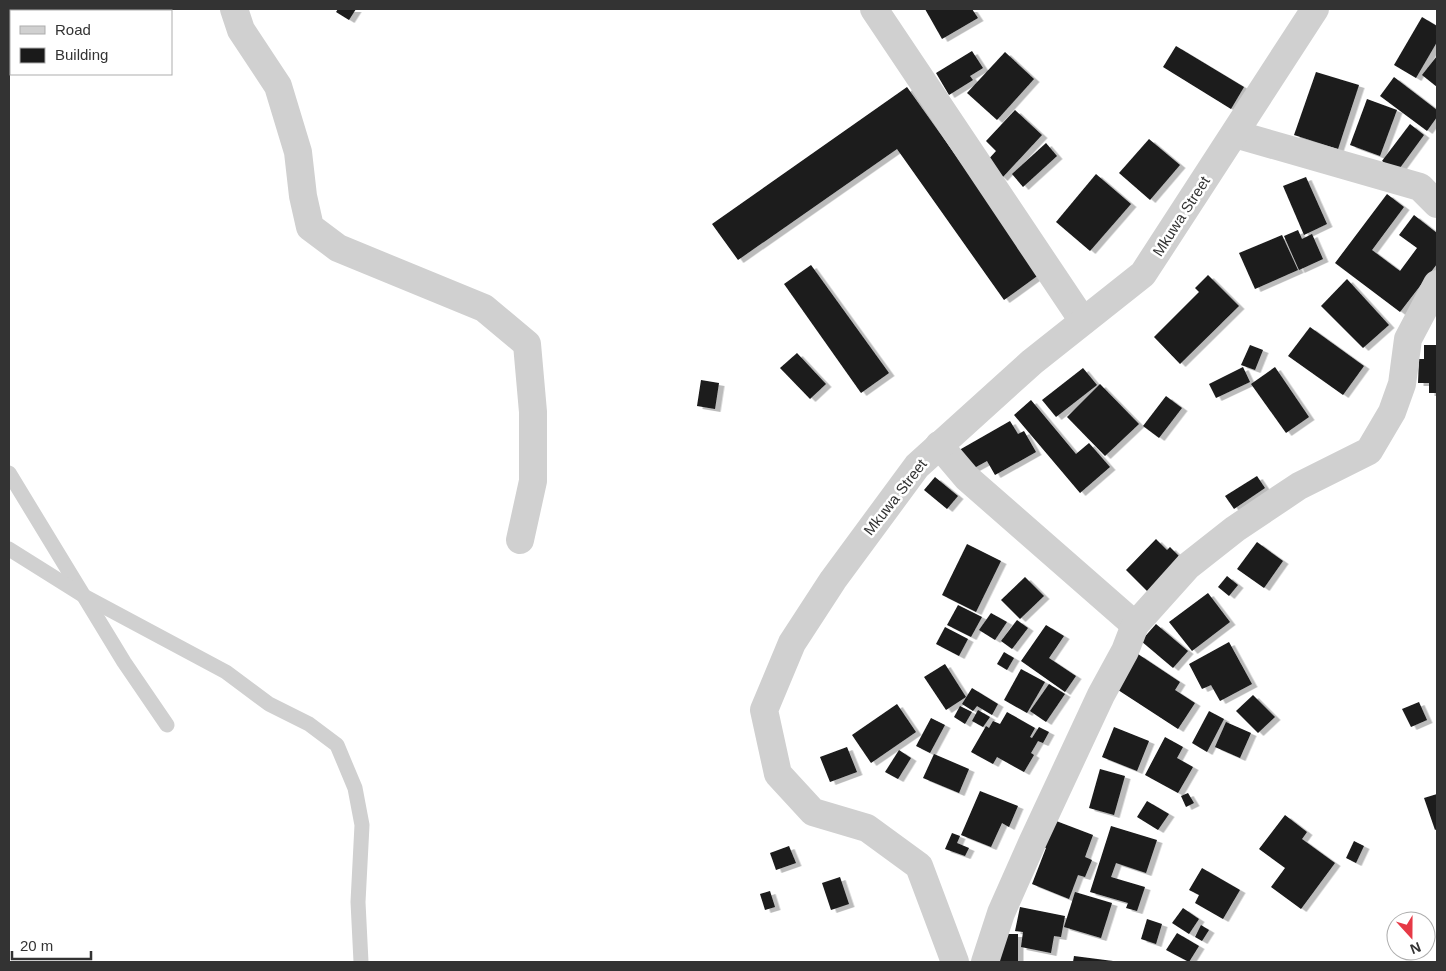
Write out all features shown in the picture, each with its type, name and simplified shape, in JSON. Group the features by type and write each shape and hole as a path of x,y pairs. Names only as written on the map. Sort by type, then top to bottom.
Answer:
{"street":[{"path":"234,9 242,30 278,86 298,152 303,196 310,227 338,248 484,308 527,344 533,412 533,481 520,540"},
{"path":"874,9 1083,321"},
{"name":"Mkuwa Street","path":"954,962 919,866 867,828 813,812 778,774 764,710 792,643 833,580 917,466 1032,362 1143,274 1315,9"},
{"path":"1235,134 1420,187 1437,204"},
{"path":"985,962 1001,913 1032,843 1101,695 1125,652 1135,625 1188,566 1235,529 1298,486 1369,451 1392,412 1402,384 1408,339 1437,284"},
{"path":"939,445 967,478 1135,625"}],"lane":[{"path":"9,473 124,662 166,725"},
{"path":"9,549 84,596 226,672 269,704 309,724 336,745 355,788 362,825 358,902 361,962"}],"building":[{"path":"338,9 356,9 349,20 336,12"},
{"path":"925,9 972,9 978,18 942,39"},
{"path":"1422,17 1437,26 1437,42 1416,78 1394,65"},
{"path":"1176,46 1244,87 1231,109 1163,67"},
{"path":"972,51 983,68 970,76 973,80 949,95 936,73"},
{"path":"1005,52 1034,79 997,120 967,93"},
{"path":"1437,56 1437,87 1422,75"},
{"path":"1316,72 1359,85 1338,149 1294,135"},
{"path":"1394,77 1437,110 1437,117 1427,131 1380,96"},
{"path":"907,87 1040,274 1004,300 897,149 738,260 712,224"},
{"path":"1367,99 1397,110 1380,156 1350,145"},
{"path":"1015,110 1042,135 1002,178 986,162 996,151 986,141"},
{"path":"1410,124 1424,135 1397,172 1382,161"},
{"path":"1149,139 1180,165 1150,200 1119,173"},
{"path":"1046,143 1057,156 1023,187 1012,174"},
{"path":"1096,174 1131,204 1090,251 1056,222"},
{"path":"1306,177 1327,224 1304,235 1283,186"},
{"path":"1387,194 1404,207 1372,250 1400,271 1417,248 1399,235 1414,215 1437,233 1437,264 1400,312 1335,263"},
{"path":"1298,230 1302,239 1312,234 1323,259 1299,270 1284,236"},
{"path":"1282,235 1298,270 1255,289 1239,253"},
{"path":"811,265 889,373 861,393 784,284"},
{"path":"1208,275 1239,306 1180,364 1154,337 1199,292 1195,288"},
{"path":"1347,279 1389,325 1363,348 1321,306"},
{"path":"1310,327 1364,366 1343,395 1288,356"},
{"path":"1250,345 1263,350 1255,370 1241,365"},
{"path":"1424,345 1437,345 1437,393 1429,393 1429,383 1418,383 1419,359 1424,359"},
{"path":"797,353 826,384 810,399 780,368"},
{"path":"1243,367 1250,382 1216,398 1209,384"},
{"path":"1275,367 1309,417 1286,433 1251,384"},
{"path":"1083,368 1097,385 1056,417 1042,400"},
{"path":"701,380 719,383 715,409 697,406"},
{"path":"1100,384 1139,424 1105,456 1067,417"},
{"path":"1166,396 1182,408 1159,438 1143,426"},
{"path":"1031,400 1076,454 1089,443 1110,467 1080,493 1014,415"},
{"path":"1010,421 1018,434 1024,431 1036,452 995,475 987,461 965,473 954,453"},
{"path":"1257,476 1265,488 1234,509 1225,496"},
{"path":"935,477 958,496 947,509 924,490"},
{"path":"1156,539 1167,550 1170,547 1182,559 1153,597 1126,570"},
{"path":"1257,542 1283,561 1264,588 1237,569"},
{"path":"967,544 1001,561 976,612 942,595"},
{"path":"1227,576 1238,585 1229,596 1218,587"},
{"path":"1025,577 1044,596 1020,619 1001,600"},
{"path":"1208,593 1230,622 1192,651 1169,622"},
{"path":"958,605 982,617 971,637 947,625"},
{"path":"991,613 1007,622 995,640 979,630"},
{"path":"1017,620 1028,628 1012,649 1001,641"},
{"path":"1156,624 1188,651 1173,668 1141,641"},
{"path":"1046,625 1064,636 1049,658 1076,676 1065,692 1021,661"},
{"path":"945,627 968,639 959,656 936,644"},
{"path":"1229,642 1252,684 1220,701 1211,685 1202,689 1189,664"},
{"path":"1004,652 1014,658 1007,670 997,664"},
{"path":"1138,654 1180,682 1175,690 1195,703 1178,729 1115,688"},
{"path":"945,664 966,697 946,710 924,677"},
{"path":"1021,669 1045,682 1027,713 1004,700"},
{"path":"1049,684 1065,694 1046,722 1030,711"},
{"path":"972,688 998,704 992,715 977,706 973,711 962,704"},
{"path":"1253,695 1275,717 1258,733 1236,711"},
{"path":"1419,702 1427,720 1411,727 1402,709"},
{"path":"897,704 916,732 871,763 852,735"},
{"path":"960,706 972,712 965,724 954,717"},
{"path":"978,710 990,717 983,727 972,721"},
{"path":"1209,711 1224,719 1207,752 1192,743"},
{"path":"1007,712 1035,728 1030,737 1032,738 1039,727 1049,732 1043,743 1038,741 1031,753 1034,755 1024,772 997,757 993,764 971,752 986,726 989,728 993,721 1000,724"},
{"path":"931,718 945,725 930,753 916,746"},
{"path":"1226,722 1251,733 1240,758 1215,747"},
{"path":"1114,727 1149,741 1137,771 1102,757"},
{"path":"1165,737 1183,747 1177,758 1193,767 1178,793 1145,775"},
{"path":"847,747 857,772 830,782 820,757"},
{"path":"899,750 911,758 898,779 885,772"},
{"path":"934,754 969,769 959,793 923,778"},
{"path":"1100,769 1125,776 1114,815 1089,808"},
{"path":"980,791 1018,806 1009,827 1002,823 991,847 961,835"},
{"path":"1188,793 1194,803 1186,807 1181,796"},
{"path":"1437,794 1437,829 1435,830 1424,798"},
{"path":"1147,801 1169,814 1158,830 1137,817"},
{"path":"1285,815 1307,832 1302,839 1335,863 1301,909 1271,887 1285,868 1259,849"},
{"path":"1051,819 1093,835 1085,857 1092,860 1085,877 1078,875 1069,899 1032,884 1046,848 1041,846"},
{"path":"1111,826 1157,840 1146,873 1116,863 1111,877 1145,887 1137,911 1126,908 1128,903 1090,892"},
{"path":"952,833 960,836 957,843 969,848 965,856 945,849"},
{"path":"1354,841 1364,846 1356,863 1346,858"},
{"path":"789,846 796,863 776,870 770,853"},
{"path":"1202,868 1240,890 1223,919 1195,903 1199,895 1189,890"},
{"path":"840,877 849,904 831,910 822,883"},
{"path":"770,891 775,907 765,910 760,894"},
{"path":"1075,892 1112,903 1101,938 1064,927"},
{"path":"1020,907 1065,916 1061,937 1054,936 1051,953 1021,947 1023,932 1015,931"},
{"path":"1183,908 1199,919 1189,934 1172,923"},
{"path":"1147,919 1162,924 1156,944 1141,939"},
{"path":"1201,925 1209,930 1202,941 1195,937"},
{"path":"1177,933 1199,946 1189,962 1166,950"},
{"path":"998,934 1018,934 1018,962 997,962"},
{"path":"1074,956 1113,961 1113,962 1073,962"}]}
